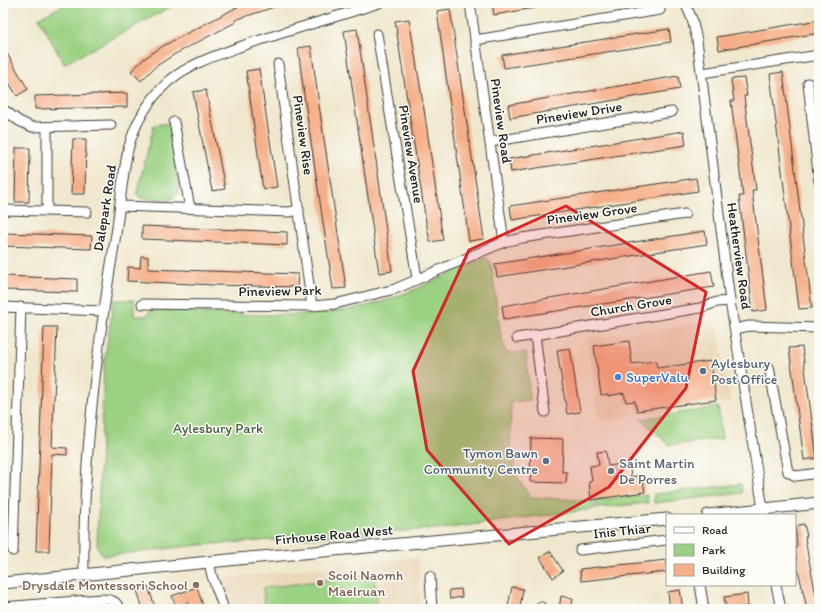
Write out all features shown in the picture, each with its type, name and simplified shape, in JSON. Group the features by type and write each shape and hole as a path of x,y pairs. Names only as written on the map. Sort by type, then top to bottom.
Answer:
{"street":[{"name":"Dalepark Road","path":"84,576 83,544 90,439 103,311 128,150 132,137 153,97 170,80 197,64 275,35 379,3"},
{"name":"Pineview Road","path":"470,3 504,242"},
{"name":"Heatherview Road","path":"685,5 695,33 702,73 730,301 763,512"},
{"path":"475,40 660,10"},
{"name":"Pineview Avenue","path":"377,34 417,278"},
{"path":"702,73 819,56"},
{"name":"Pineview Rise","path":"278,64 312,306"},
{"path":"808,83 819,182"},
{"path":"3,109 19,121 32,127 111,125"},
{"name":"Pineview Drive","path":"490,142 672,112"},
{"path":"174,122 190,208"},
{"path":"47,127 47,210"},
{"path":"120,206 289,212 299,210"},
{"path":"3,210 87,212"},
{"name":"Pineview Grove","path":"504,242 522,238 685,214"},
{"name":"Pineview Park","path":"142,304 312,306 335,304 395,289 417,278 504,242"},
{"name":"Church Grove","path":"517,338 696,309 717,302 730,301"},
{"path":"3,306 103,311"},
{"path":"13,551 21,307"},
{"path":"735,329 749,326 819,328"},
{"path":"535,335 545,412"},
{"path":"769,367 788,472 796,476 819,473"},
{"path":"726,514 763,512 819,503"},
{"name":"Firhouse Road West","path":"3,583 666,519"},
{"name":"Inis Thiar","path":"580,550 666,540"},
{"path":"209,562 212,576 224,609"},
{"path":"430,576 432,609"},
{"path":"700,586 704,609"},
{"path":"776,586 781,609"},
{"path":"3,608 111,599 120,609"}],"highlighted area":[{"path":"566,206 706,292 686,388 609,487 509,544 427,450 413,371 469,250"}],"shaded area":[{"path":"716,321 731,402 599,421 587,338"},
{"name":"Scoil Naomh Maelruan","path":"418,557 421,609 232,609 220,579 310,568"}],"green space":[{"path":"67,3 178,3 64,64 39,18"},
{"path":"170,123 179,193 170,200 140,198 137,193 154,125"},
{"name":"Aylesbury Park","path":"487,258 491,262 500,331 506,353 526,353 530,400 511,402 510,449 512,449 516,475 530,497 592,501 594,509 448,528 199,545 103,556 97,546 104,364 114,300 134,300 134,316 146,316 151,310 259,315 313,314 340,311 366,306 397,297"},
{"path":"718,407 722,439 669,445 641,419"},
{"path":"741,484 742,493 654,503 654,494"},
{"path":"647,495 648,503 596,508 595,500"},
{"path":"374,574 378,609 265,609 263,588"}],"building":[{"path":"245,3 283,4 235,20 236,22 175,54 155,67 141,81 131,71 145,58 163,46"},
{"path":"492,3 540,3 540,7 494,15"},
{"path":"450,9 484,239 469,241 437,11"},
{"path":"409,19 443,240 430,242 395,21"},
{"path":"819,20 819,33 719,50 717,37"},
{"path":"357,29 392,271 379,273 344,31"},
{"path":"669,29 671,42 504,68 502,55"},
{"path":"311,46 346,288 333,289 305,102 298,48"},
{"path":"3,47 28,89 17,96 3,73"},
{"path":"259,69 277,187 263,189 246,71"},
{"path":"783,72 812,308 799,309 770,74"},
{"path":"678,76 680,89 510,118 508,105"},
{"path":"744,78 747,96 744,96 756,190 752,190 767,310 753,312 739,196 743,196 731,101 734,101 731,79"},
{"path":"206,90 225,189 212,191 193,92"},
{"path":"127,93 127,107 35,109 35,96"},
{"path":"684,131 686,145 511,172 509,159"},
{"path":"73,139 86,139 85,194 71,194"},
{"path":"16,148 30,148 29,202 15,202"},
{"path":"696,178 698,191 512,220 510,206"},
{"path":"142,226 287,232 287,245 142,239"},
{"path":"705,231 707,244 497,277 495,264"},
{"path":"3,233 92,236 91,249 3,246"},
{"path":"141,256 148,257 148,269 298,274 297,287 127,281 128,267 140,268"},
{"path":"711,271 714,287 504,319 502,306"},
{"path":"4,276 77,279 77,292 4,290"},
{"path":"44,327 57,327 52,447 67,448 67,455 52,454 49,551 36,551"},
{"path":"629,341 632,364 656,361 657,368 711,361 716,400 637,411 635,401 626,402 624,393 608,396 608,394 601,395 594,346"},
{"path":"802,347 817,458 804,460 789,348"},
{"path":"570,348 580,412 567,414 557,350"},
{"name":"Tymon Bawn Community Centre","path":"531,438 563,439 562,472 567,472 566,483 530,482"},
{"name":"Saint Martin De Porres","path":"606,451 608,466 629,463 631,477 642,475 645,492 591,500 589,482 592,481 590,466 599,465 597,452"},
{"path":"804,524 807,536 805,537 808,556 819,609 807,609 797,565 796,526"},
{"path":"550,551 563,571 553,578 540,558"},
{"path":"666,560 666,572 581,581 580,569"},
{"path":"148,586 155,607 143,609 137,590"},
{"path":"197,587 204,609 192,609 189,602 176,607 172,596"},
{"path":"512,587 523,589 520,608 508,606"},
{"path":"461,589 462,597 450,599 449,590"},
{"path":"680,590 683,609 670,609 668,592"},
{"path":"747,594 748,606 726,609 724,597"},
{"path":"561,596 573,599 571,609 559,609"}],"place":[{"name":"Aylesbury Post Office","path":"703,371"},
{"name":"SuperValu","path":"618,377"},
{"name":"Tymon Bawn Community Centre","path":"546,461"},
{"name":"Saint Martin De Porres","path":"611,471"},
{"name":"Scoil Naomh Maelruan","path":"320,583"},
{"name":"Drysdale Montessori School","path":"196,585"}]}
